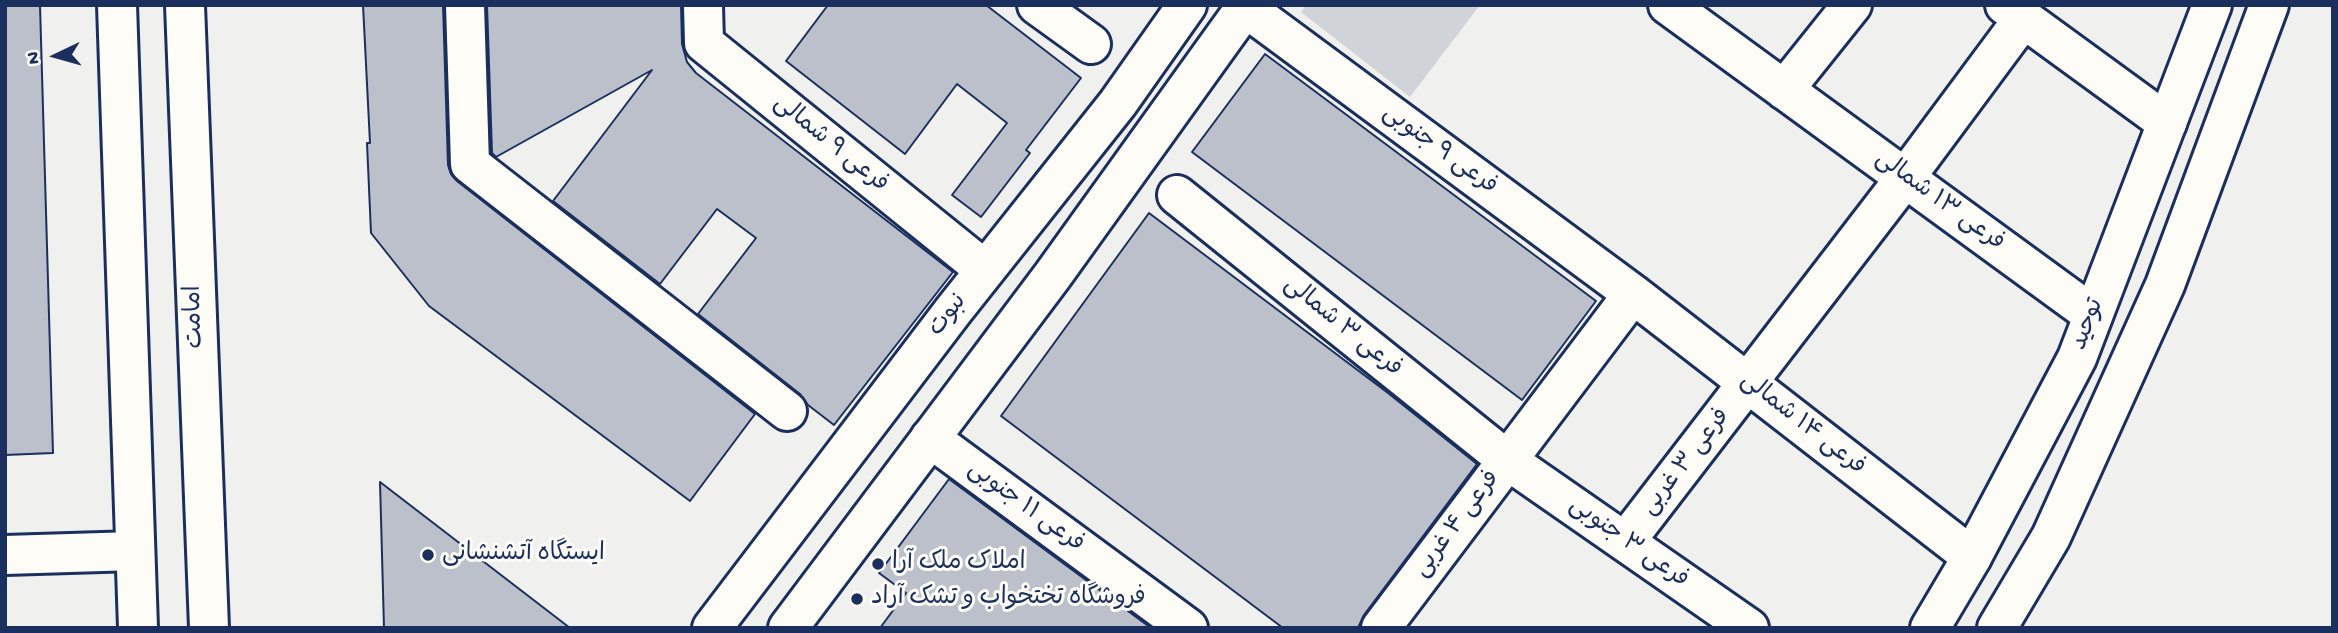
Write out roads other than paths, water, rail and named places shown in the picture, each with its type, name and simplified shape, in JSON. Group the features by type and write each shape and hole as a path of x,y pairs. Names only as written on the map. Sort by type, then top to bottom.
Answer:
{"street":[{"path":"117,5 138,628"},
{"name":"امامت","path":"185,5 209,628"},
{"path":"465,5 470,164 788,411"},
{"name":"فرعی ۹ شمالی","path":"703,5 704,43 985,270"},
{"path":"1037,5 1091,44"},
{"name":"نبوت","path":"712,628 985,270 1118,103 1187,5"},
{"name":"فرعی ۱۳ شمالی","path":"1668,5 2093,315"},
{"name":"توحید","path":"1930,628 1972,557 2077,358 2212,5"},
{"path":"1997,628 2051,537 2165,285 2269,5"},
{"path":"788,628 1053,275 1247,6"},
{"name":"فرعی ۹ جنوبی","path":"1247,6 1633,293"},
{"path":"1784,90 1850,9"},
{"path":"1905,178 1964,99 2014,12 2167,123"},
{"name":"فرعی ۳ غربی","path":"1625,542 1905,178"},
{"name":"فرعی ۳ شمالی","path":"1177,195 1507,460"},
{"name":"فرعی ۴ غربی","path":"1381,628 1633,293"},
{"name":"فرعی ۱۴ شمالی","path":"1633,293 1972,557"},
{"name":"فرعی ۱۱ جنوبی","path":"930,438 1188,628"},
{"name":"فرعی ۳ جنوبی","path":"1507,460 1749,628"},
{"path":"5,555 135,551"}],"place":[{"name":"ایستگاه آتشنشانی","path":"428,555"},
{"name":"املاک ملک آرا","path":"878,564"},
{"name":"فروشگاه تختخواب و تشک آراد","path":"857,599"}]}
